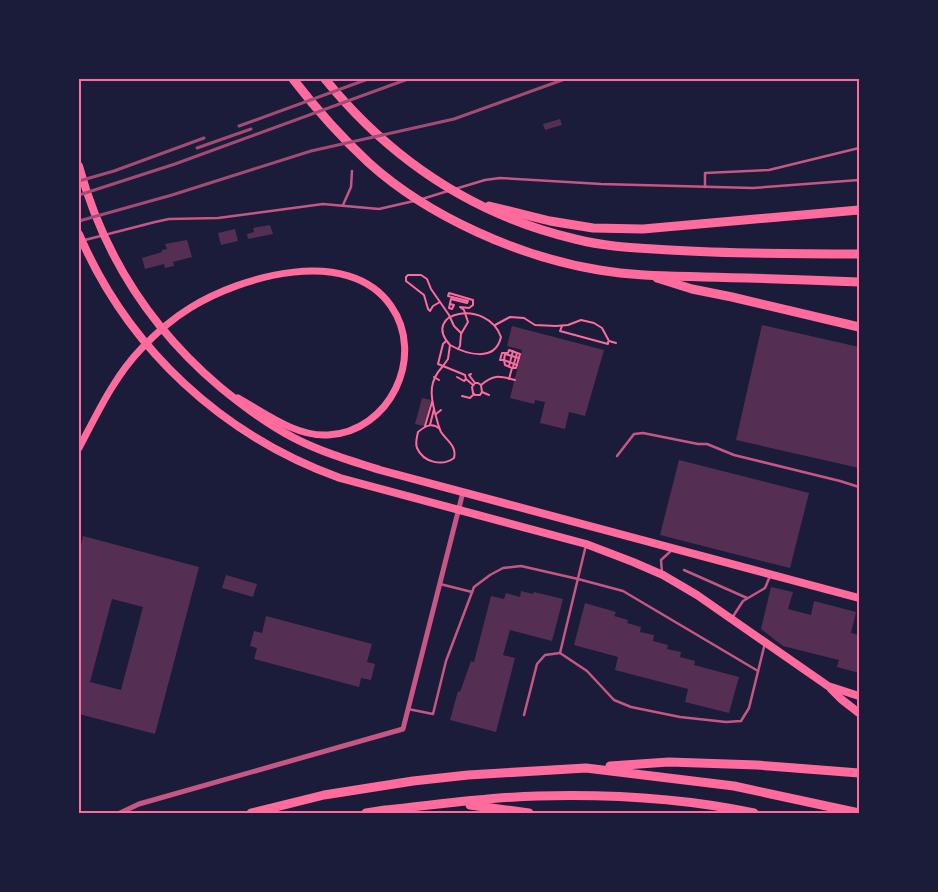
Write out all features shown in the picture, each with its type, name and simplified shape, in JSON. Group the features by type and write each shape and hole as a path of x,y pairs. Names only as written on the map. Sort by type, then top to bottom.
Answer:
{"highway":[{"path":"293,79 327,121 371,164 414,197 501,243 556,261 600,270 647,275 859,282"},
{"path":"325,79 346,105 408,162 438,182 474,202 526,226 577,240 626,247 774,254 859,254"},
{"path":"474,202 550,221 593,228 643,229 859,210"},
{"path":"647,275 692,289 859,328"},
{"path":"251,813 324,795 413,781 558,769 669,762 757,765 859,773"},
{"path":"586,768 734,786 859,813"},
{"path":"366,813 536,796 610,796 666,800 754,813"},
{"path":"455,803 529,813"}],"main road":[{"path":"79,166 96,218 118,266 145,307 168,337 185,355 225,391 270,424 311,446 380,470 859,598"},
{"path":"79,234 91,261 116,305 140,336 168,369 228,421 259,440 324,472 350,481 586,544 633,562 698,595 828,686 859,713"},
{"path":"79,448 120,376 140,350 166,326 190,308 234,287 258,279 290,273 330,272 343,274 364,282 375,289 390,304 401,325 406,354 398,385 391,399 381,411 351,430 328,435 303,432 225,391"},
{"path":"828,686 859,696"}],"street":[{"path":"120,813 140,804 403,729 464,492"}],"lane":[{"path":"704,187 705,173 769,170 859,148"},
{"path":"343,206 351,187 352,171"},
{"path":"79,242 154,222 169,220 218,218 323,204 362,209 389,208 486,180 500,178 571,183 753,188 859,180"},
{"path":"618,456 634,434 639,432 698,444 707,444 734,455 859,487"},
{"path":"560,653 586,544"},
{"path":"663,576 660,568 661,560 674,549"},
{"path":"408,709 433,714 446,661 474,587 490,575 504,568 521,566 623,592 758,671"},
{"path":"684,570 747,598"},
{"path":"732,618 743,601 765,588 771,574"},
{"path":"439,584 472,592"},
{"path":"524,715 537,664 545,655 560,653 587,671 614,700 680,718 726,722 741,720 749,708 765,641"}],"path":[{"path":"440,302 433,306 430,311 424,295 406,282 406,277 415,274 424,276 427,279 430,289 440,302 450,317 454,326 461,333"},
{"path":"450,304 451,299 467,303 468,301 448,296 449,293 473,300 473,305 469,308 460,307 465,313 468,322 461,333 458,349"},
{"path":"465,313 475,314 495,325 501,337 493,350 470,354 450,345 446,340 441,330 444,322 450,317 465,313"},
{"path":"495,325 504,319 517,317 524,318 535,325 562,326 581,320 594,323 602,328 609,341 616,343"},
{"path":"562,326 560,331 608,344 609,341"},
{"path":"446,340 443,344 438,364 465,375 466,379 474,384 478,382 482,385"},
{"path":"440,429 431,390 434,377 448,359 450,345"},
{"path":"504,360 503,363 506,363 505,365 516,368 517,358 520,354 513,351 509,350 508,353 502,353 500,360 504,360 516,364"},
{"path":"509,378 513,351"},
{"path":"505,354 517,358"},
{"path":"462,396 470,398 474,394 474,384 469,375 471,374"},
{"path":"434,377 439,380"},
{"path":"457,377 464,381 466,379"},
{"path":"482,385 493,377 515,380"},
{"path":"482,385 482,392"},
{"path":"474,394 480,395 482,392"},
{"path":"482,392 489,395"},
{"path":"425,426 432,400"},
{"path":"430,425 434,409"},
{"path":"436,414 441,410"},
{"path":"425,426 437,426 440,429 455,452 454,458 448,462 439,463 423,457 416,443 418,432 425,426"}],"building":[{"path":"560,119 562,125 545,130 543,124"},
{"path":"270,225 273,234 248,239 247,234 254,232 253,228"},
{"path":"235,229 238,241 221,245 218,233"},
{"path":"187,240 192,257 173,262 174,266 165,268 164,264 145,269 142,258 167,249 165,244"},
{"path":"762,325 859,347 859,468 736,440"},
{"path":"512,326 604,350 585,416 569,412 565,429 540,423 545,402 535,400 534,404 510,398 522,350 507,346"},
{"path":"422,398 431,400 424,426 415,424"},
{"path":"679,460 809,493 790,568 660,535"},
{"path":"83,536 199,567 155,734 79,714 79,554","holes":["112,599 143,607 121,690 90,682"]},
{"path":"226,575 257,584 253,597 222,588"},
{"path":"771,587 793,592 788,609 811,615 814,601 856,612 851,633 859,635 859,673 837,667 839,660 783,646 761,629"},
{"path":"521,591 563,599 552,641 510,630 503,655 515,658 496,732 450,720 458,691 460,692 471,661 474,662 491,596 504,599 506,593 520,597"},
{"path":"585,603 616,612 614,616 628,620 627,623 641,627 640,632 654,635 653,641 668,645 667,649 681,652 680,657 695,661 694,665 739,677 729,713 685,702 688,689 615,670 618,657 574,645"},
{"path":"266,616 372,644 367,662 375,664 371,680 361,678 359,687 254,659 257,648 250,646 254,631 262,633"}],"railway":[{"path":"239,126 368,79"},
{"path":"79,195 175,164 408,79"},
{"path":"79,221 172,195 311,151 454,119 565,79"},
{"path":"197,148 251,129"},
{"path":"79,181 114,171 204,138"}]}
